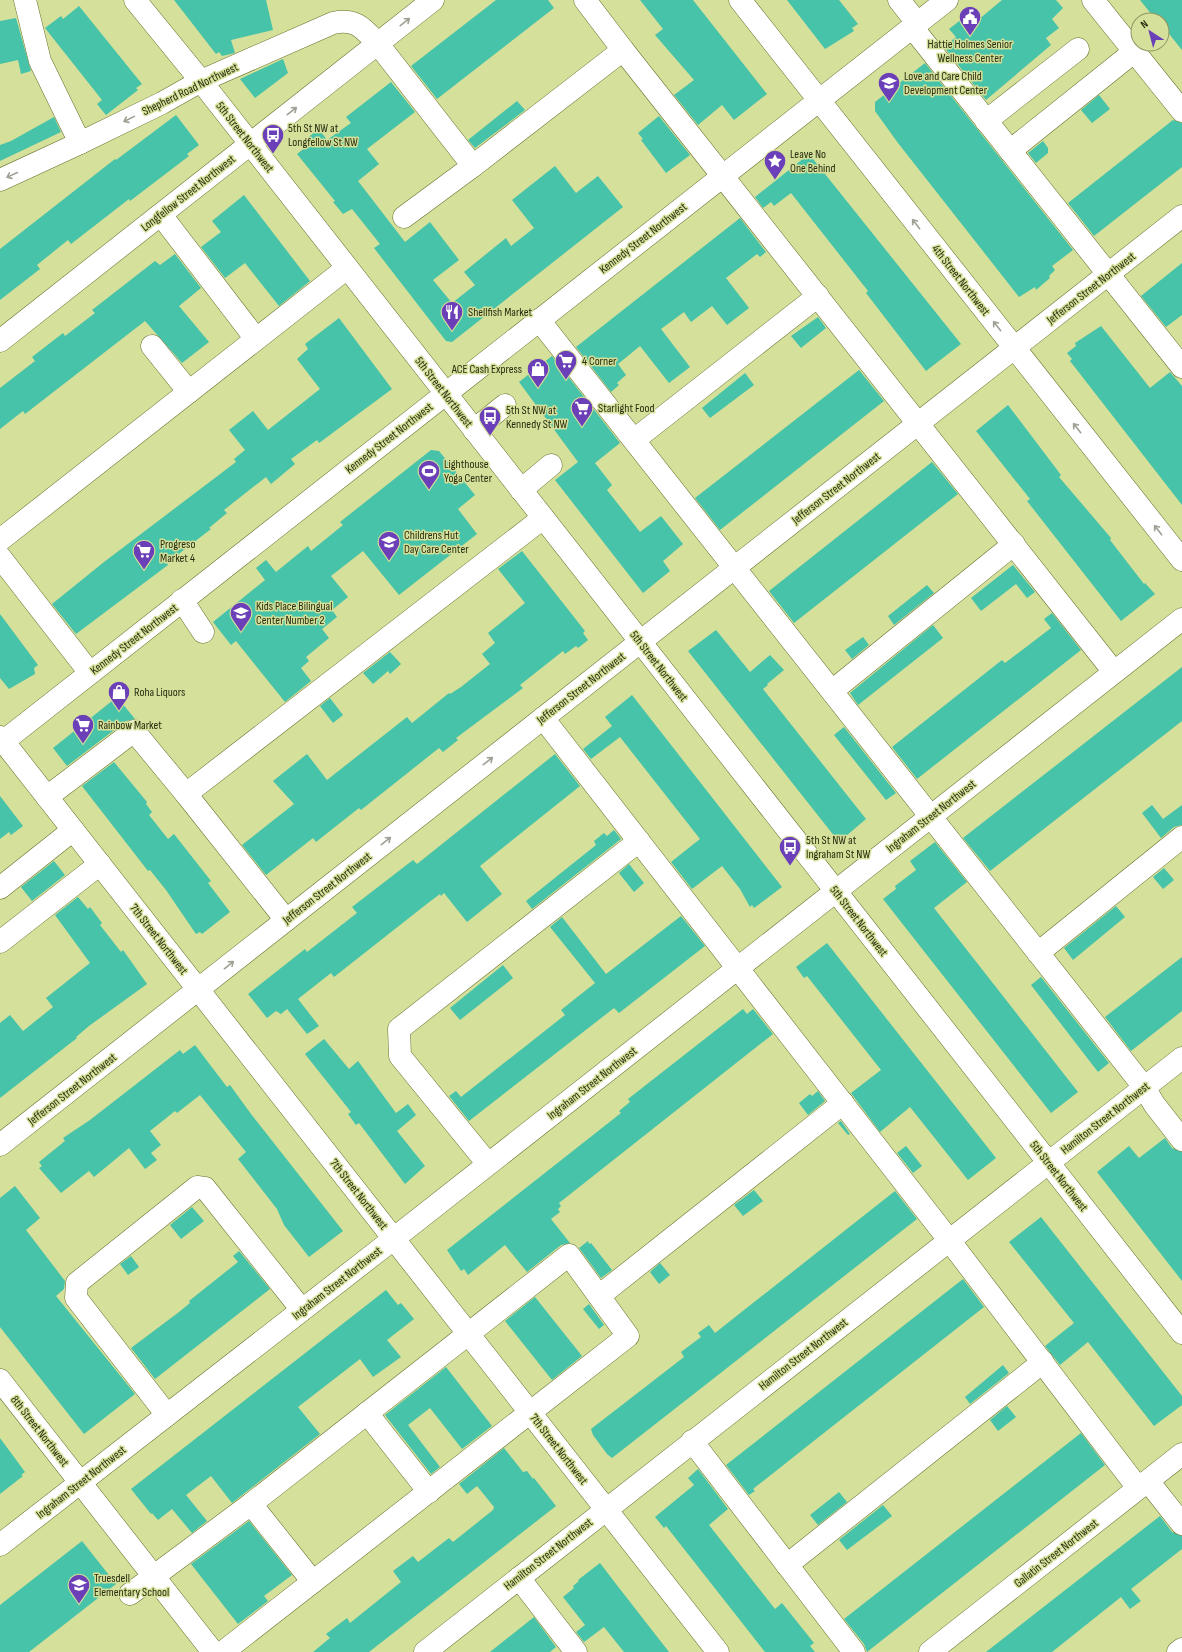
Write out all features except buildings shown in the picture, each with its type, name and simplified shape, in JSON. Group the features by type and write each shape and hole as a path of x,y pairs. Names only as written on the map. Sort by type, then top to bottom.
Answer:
{"street":[{"path":"25,0 40,61 80,143"},
{"name":"5th Street Northwest","path":"135,0 250,144 1182,1333"},
{"name":"Longfellow Street Northwest","path":"0,341 433,0"},
{"path":"585,0 722,176 919,423 1114,672"},
{"name":"4th Street Northwest","path":"740,0 1182,560"},
{"path":"899,0 915,25 986,121 1182,368"},
{"name":"Kennedy Street Northwest","path":"1,740 90,673 947,0"},
{"path":"1093,0 1130,45"},
{"name":"Shepherd Road Northwest","path":"0,180 162,103 200,81 333,23 345,20 355,23 378,44 473,166"},
{"path":"986,121 1078,49"},
{"path":"404,217 473,166 623,50"},
{"path":"1010,151 1134,52"},
{"path":"1136,52 1182,111"},
{"path":"161,214 256,339"},
{"name":"Jefferson Street Northwest","path":"0,1145 1182,216"},
{"path":"0,540 347,268"},
{"path":"634,440 818,296"},
{"path":"540,320 1144,1088 1154,1104 1182,1140"},
{"path":"152,346 189,392"},
{"path":"474,430 505,405"},
{"path":"521,490 551,465"},
{"path":"186,794 543,518"},
{"path":"832,691 1014,544"},
{"path":"0,557 90,673"},
{"path":"182,600 203,632"},
{"name":"Ingraham Street Northwest","path":"0,1545 394,1238 1182,619"},
{"path":"543,718 1043,1362 1143,1484 1182,1524"},
{"path":"47,796 134,731 286,920"},
{"name":"7th Street Northwest","path":"1,740 47,796 718,1652"},
{"path":"0,888 73,830"},
{"path":"1038,953 1182,837"},
{"path":"488,1164 400,1056 399,1029 639,841"},
{"path":"0,942 100,864"},
{"name":"Hamilton Street Northwest","path":"425,1652 1182,1058"},
{"path":"599,1296 843,1103"},
{"path":"167,1415 76,1298 77,1282 197,1188 205,1188 302,1310"},
{"path":"130,1594 251,1504 569,1255 628,1336 222,1652"},
{"path":"787,1565 1043,1362"},
{"name":"8th Street Northwest","path":"0,1380 213,1652"},
{"path":"367,1413 429,1492"},
{"path":"692,1441 854,1652"},
{"name":"Gallatin Street Northwest","path":"930,1652 1182,1454"},
{"path":"251,1504 313,1582"},
{"path":"519,1578 576,1652"},
{"path":"1178,1652 1182,1649"}],"place":[{"name":"Hattie Holmes Senior Wellness Center","path":"970,36"},
{"name":"Love and Care Child Development Center","path":"889,102"},
{"name":"5th St NW at Longfellow St NW","path":"273,154"},
{"name":"Leave No One Behind","path":"775,180"},
{"name":"Shellfish Market","path":"452,332"},
{"name":"4 Corner","path":"566,380"},
{"name":"ACE Cash Express","path":"538,388"},
{"name":"Starlight Food","path":"582,428"},
{"name":"5th St NW at Kennedy St NW","path":"490,436"},
{"name":"Lighthouse Yoga Center","path":"429,490"},
{"name":"Childrens Hut Day Care Center","path":"389,562"},
{"name":"Progreso Market 4","path":"144,570"},
{"name":"Kids Place Bilingual Center Number 2","path":"241,632"},
{"name":"Roha Liquors","path":"119,712"},
{"name":"Rainbow Market","path":"83,744"},
{"name":"5th St NW at Ingraham St NW","path":"790,866"},
{"name":"Truesdell Elementary School","path":"79,1604"}]}
